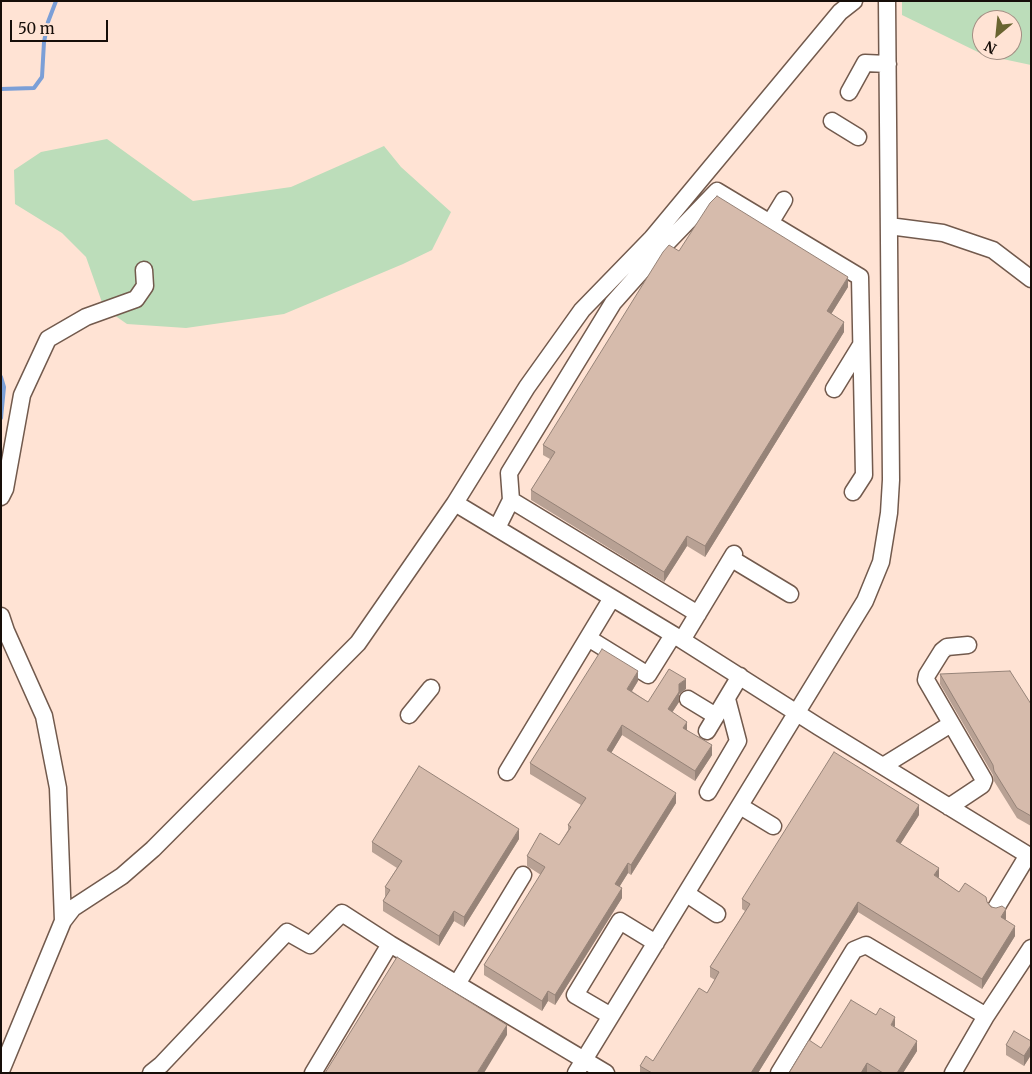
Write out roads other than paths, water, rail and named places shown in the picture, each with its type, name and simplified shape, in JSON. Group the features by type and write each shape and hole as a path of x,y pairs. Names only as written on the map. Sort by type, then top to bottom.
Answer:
{"street":[{"path":"1,1071 63,921 73,908 122,876 153,849 358,643 455,503 527,387 582,310 652,238 840,12 854,1"},
{"path":"581,1066 865,601 880,562 889,513 891,480 887,1"},
{"path":"849,92 865,63 888,64"},
{"path":"832,121 858,137"},
{"path":"497,528 511,500 509,473 613,303 662,248 717,191 860,277 864,475 853,492"},
{"path":"770,223 784,200"},
{"path":"889,226 943,234 993,250 1031,279"},
{"path":"1,497 5,489 22,395 48,339 86,317 136,299 145,286 144,270"},
{"path":"834,389 861,345"},
{"path":"511,500 698,614"},
{"path":"455,503 740,676 1029,856 996,908"},
{"path":"588,638 648,675 698,614 733,556 766,576 790,594"},
{"path":"507,772 612,598"},
{"path":"1,616 44,716 58,788 63,921"},
{"path":"949,807 982,784 984,780 926,680 927,675 942,651 947,647 968,645"},
{"path":"707,731 740,676"},
{"path":"409,715 430,688"},
{"path":"688,699 716,716"},
{"path":"708,792 729,744 738,741 727,699"},
{"path":"882,766 951,724"},
{"path":"740,806 773,826"},
{"path":"457,984 524,875"},
{"path":"687,894 717,914"},
{"path":"151,1073 161,1065 287,932 310,945 342,913 457,984 581,1066 606,1073"},
{"path":"611,1016 575,995 620,921 656,943"},
{"path":"313,1073 390,944"},
{"path":"779,1073 854,950 866,945 986,1016"},
{"path":"953,1073 986,1016 1031,948"}],"waterway":[{"path":"1,89 34,88 42,77 44,42 48,22 56,1"},
{"path":"1,377 4,387 1,418"}]}
